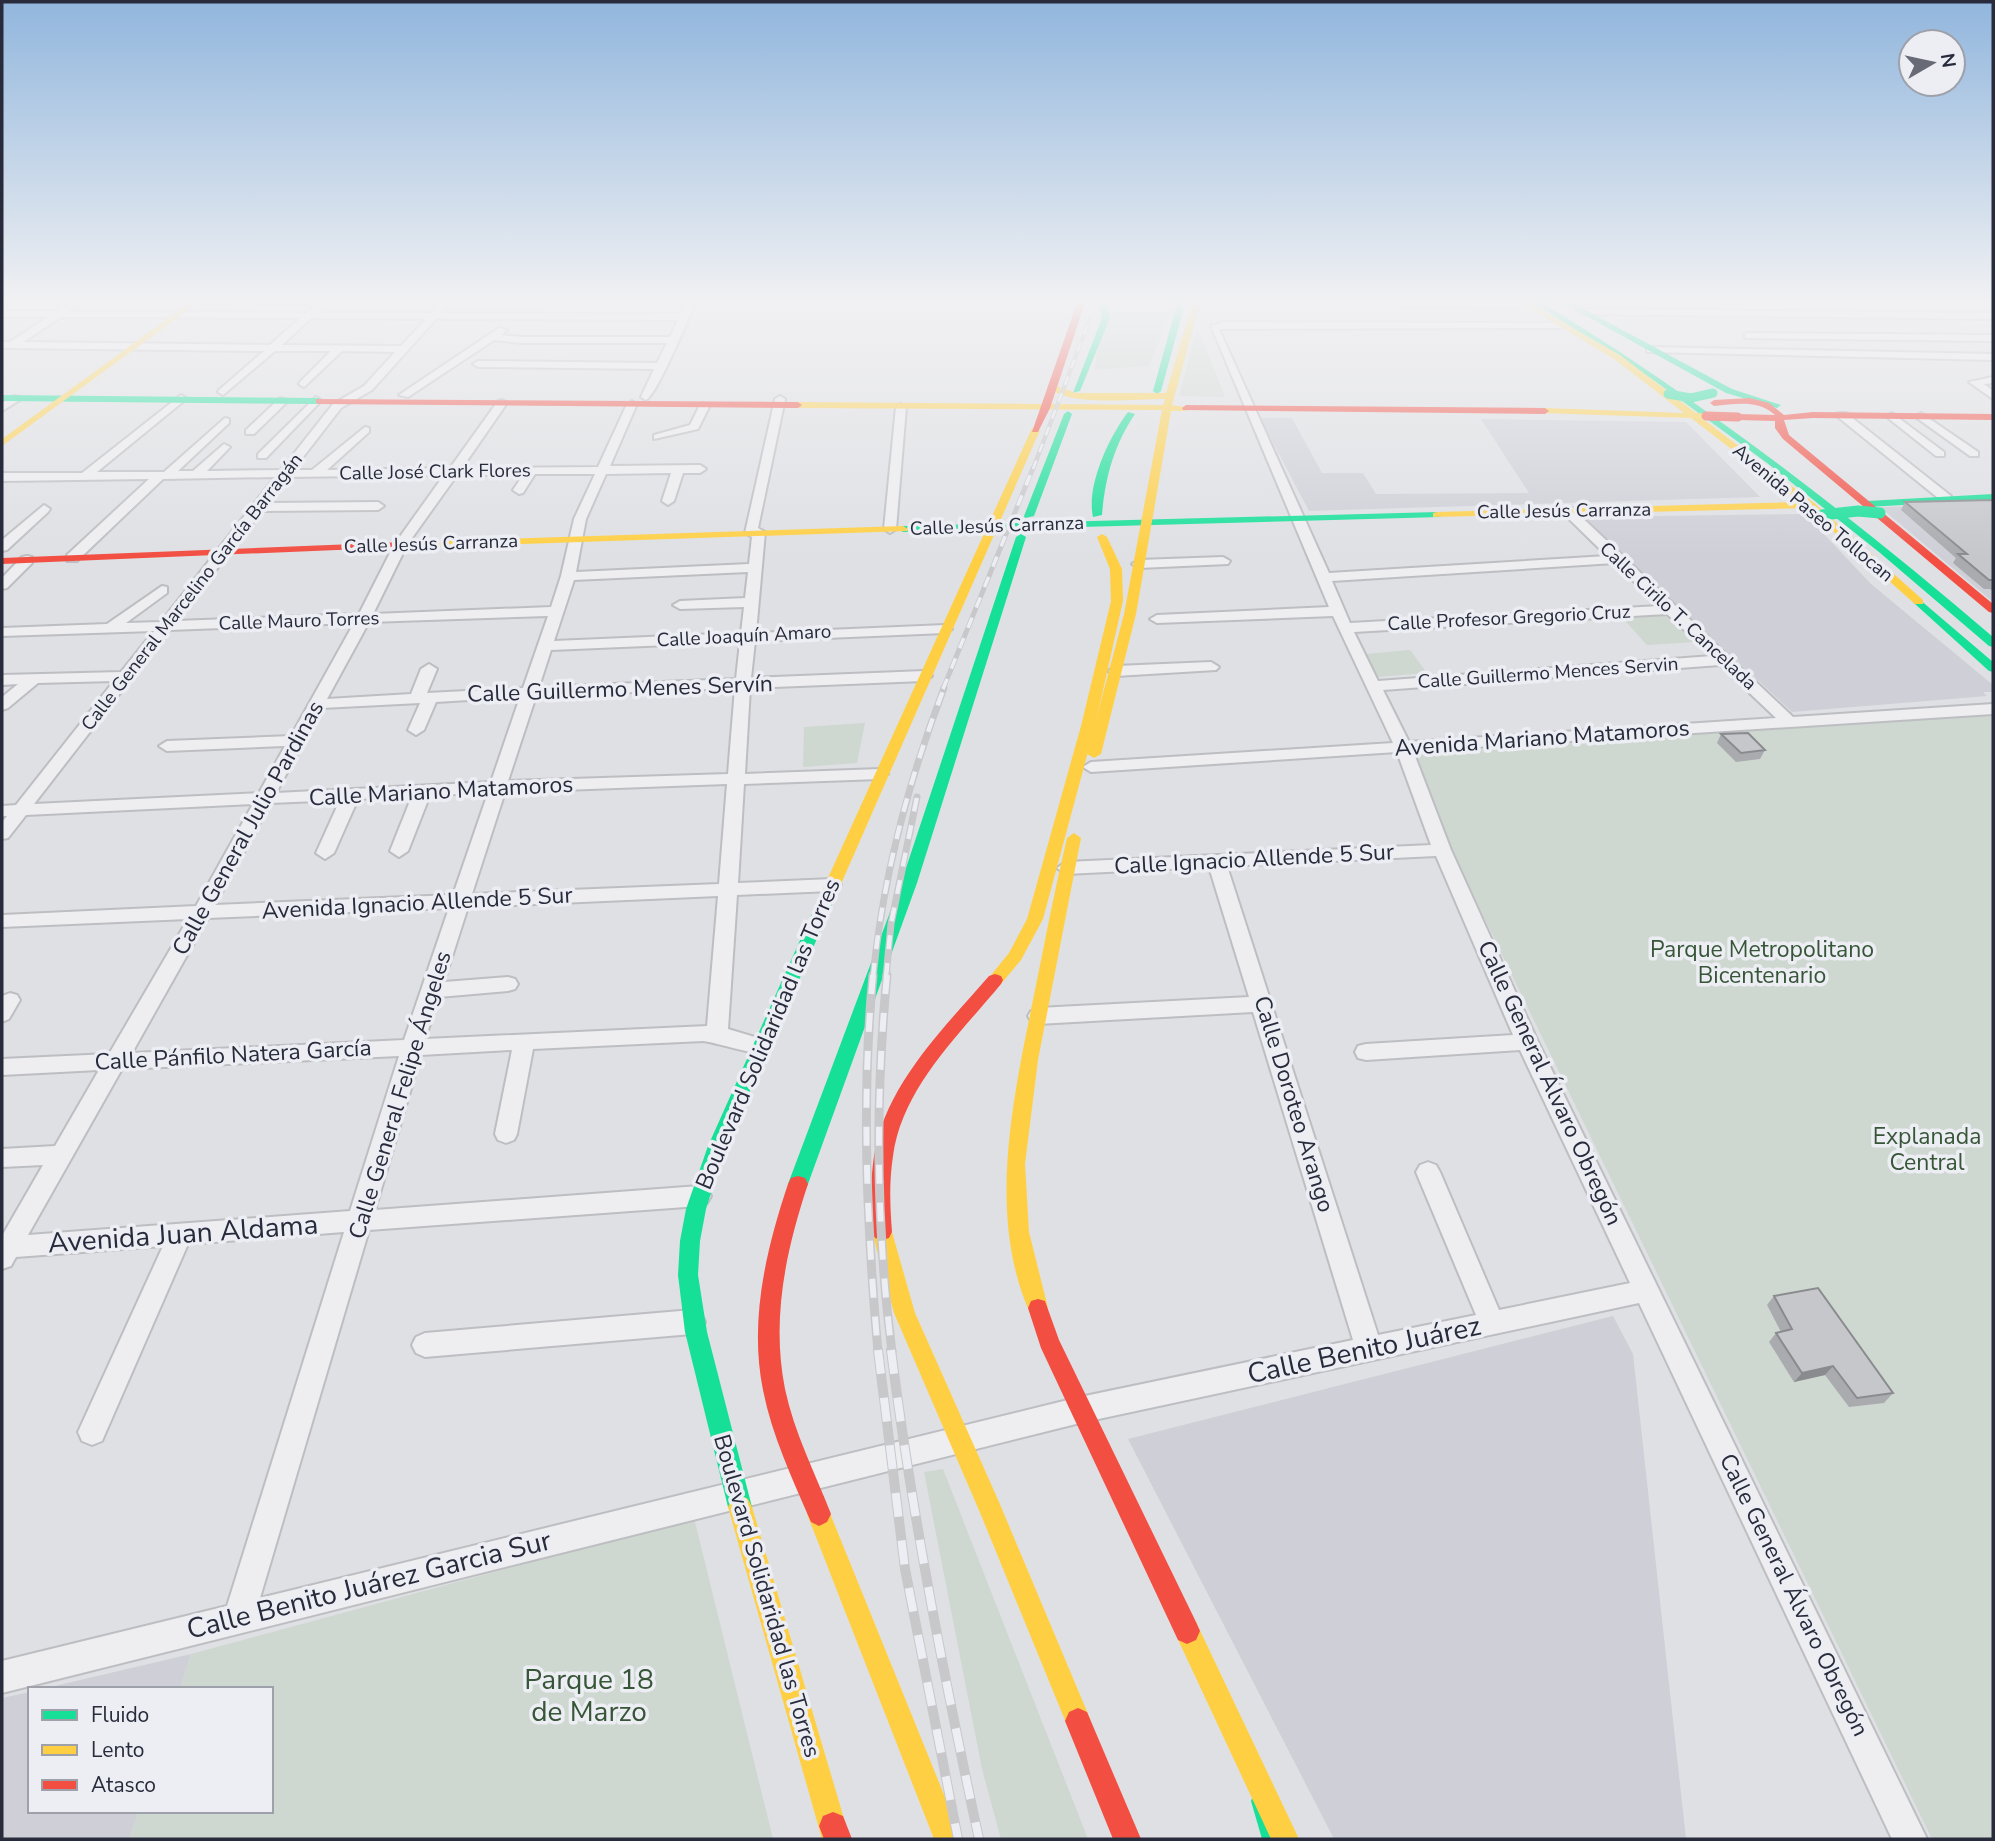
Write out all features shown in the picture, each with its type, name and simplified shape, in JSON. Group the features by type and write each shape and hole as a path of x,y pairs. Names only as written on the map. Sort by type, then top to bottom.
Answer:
{"main road":[{"path":"2,443 81,386"},
{"name":"Boulevard Solidaridad las Torres","path":"836,1835 736,1496 692,1322 688,1274 689,1243 699,1196 717,1146 1053,386"},
{"path":"1076,391 1078,386"},
{"path":"1167,386 1139,564 1116,671 1066,869 1016,1137 1013,1189 1017,1228 1032,1293 1049,1340 1285,1839"},
{"path":"1165,400 1169,386"},
{"path":"1665,386 1694,404 1738,417 1993,417"},
{"name":"Avenida Paseo Tollocan","path":"1669,386 1786,469 1862,529 1993,643"},
{"path":"1681,386 1694,404"},
{"name":"Avenida Paseo Tollocan","path":"1685,386 1831,491 1993,626"},
{"name":"Avenida Paseo Tollocan","path":"1718,386 1777,410 1780,428 1786,437 1993,610"},
{"path":"2,390 181,398 343,401 462,399 636,404 1049,398 1165,400 1249,407 1393,408 1764,403 1804,408 1993,410"},
{"path":"10,398 70,394 223,392 404,395 502,403 705,405 779,402"},
{"path":"854,402 901,407 1049,398"},
{"name":"Avenida Paseo Tollocan","path":"1694,404 1993,668"},
{"path":"1029,516 1068,414"},
{"path":"1097,516 1097,500 1116,433 1131,414"},
{"name":"Calle Jesús Carranza","path":"2,561 576,538 890,529 1567,511 1873,509 1947,499 1993,497"},
{"path":"948,1839 781,1418 773,1385 769,1318 771,1284 779,1245 837,1075 909,883 1021,537"},
{"path":"1102,537 1116,569 1117,601 1068,807 1039,905 1024,943 1015,956 897,1102 887,1127 881,1163 882,1230 888,1264 900,1302 961,1438 1127,1839"},
{"path":"1265,1801 1276,1839"}],"street":[{"path":"223,392 230,386"},
{"name":"Calle General Marcelino García Barragán","path":"2,834 343,401 360,394 368,386"},
{"path":"404,395 418,386"},
{"name":"Calle General Felipe Ángeles","path":"239,1616 413,1047 568,576 580,519 602,470 636,404 648,386"},
{"name":"Calle General Álvaro Obregón","path":"1239,386 1300,519 1342,620 1403,747 1442,850 1527,1042 1910,1839"},
{"path":"2,408 10,398"},
{"path":"85,476 181,398"},
{"path":"250,432 284,400"},
{"path":"262,456 316,400"},
{"path":"717,1034 743,683 756,568 755,533 779,402"},
{"name":"Calle General Julio Pardinas","path":"4,1251 118,1060 202,912 364,618 401,545 502,403"},
{"path":"658,437 694,427 705,405"},
{"path":"890,529 901,407"},
{"path":"1842,415 1947,499"},
{"path":"1892,416 1940,454"},
{"path":"1921,416 1974,454"},
{"path":"72,558 225,421"},
{"path":"316,473 365,430"},
{"path":"196,475 224,447"},
{"path":"668,501 678,469"},
{"name":"Calle José Clark Flores","path":"2,477 700,469"},
{"path":"519,490 531,471"},
{"path":"258,508 378,506"},
{"path":"2,547 44,509"},
{"name":"Calle Cirilo T. Cancelada","path":"1567,511 1789,722"},
{"path":"1324,577 1617,559"},
{"path":"2,585 27,560"},
{"path":"1139,564 1223,561"},
{"path":"568,576 756,568"},
{"path":"110,628 162,590"},
{"path":"680,605 752,602"},
{"name":"Calle Profesor Gregorio Cruz","path":"1342,620 1672,609"},
{"name":"Calle Mauro Torres","path":"2,632 555,611"},
{"path":"1157,619 1342,620"},
{"name":"Calle Joaquín Amaro","path":"543,646 748,635 945,629"},
{"name":"Calle Guillermo Mences Servin","path":"1372,686 1724,660"},
{"path":"1116,671 1211,667"},
{"path":"416,730 429,669"},
{"path":"2,680 127,676"},
{"name":"Calle Guillermo Menes Servín","path":"316,704 528,692 924,676"},
{"path":"2,705 34,679"},
{"name":"Avenida Mariano Matamoros","path":"1090,767 1993,709"},
{"path":"167,746 296,741"},
{"name":"Calle Mariano Matamoros","path":"2,811 497,787 880,774"},
{"path":"399,851 423,791"},
{"path":"325,853 351,794"},
{"name":"Calle Ignacio Allende 5 Sur","path":"1066,869 1442,850"},
{"name":"Calle Doroteo Arango","path":"1216,861 1369,1348"},
{"name":"Avenida Ignacio Allende 5 Sur","path":"2,921 832,884"},
{"path":"432,990 508,984"},
{"path":"1038,1016 1263,1004"},
{"name":"Calle Pánfilo Natera García","path":"2,1067 717,1034 760,1047"},
{"path":"506,1134 524,1042"},
{"path":"1366,1052 1527,1042"},
{"path":"2,1158 62,1155"},
{"path":"1428,1172 1492,1323"},
{"name":"Avenida Juan Aldama","path":"4,1251 699,1196"},
{"path":"92,1432 180,1235"},
{"name":"Calle Benito Juárez","path":"736,1496 1080,1409 1648,1290"},
{"path":"425,1345 692,1322"},
{"name":"Calle Benito Juárez Garcia Sur","path":"2,1676 736,1496"}],"shaded area":[{"path":"1260,418 1292,418 1322,473 1363,473 1376,494 1529,493 1481,419 1686,422 1760,497 1309,511"},
{"path":"1993,504 1993,602 1880,507"},
{"path":"1805,514 1871,584 1993,685 1993,692 1983,692 1987,696 1792,712 1583,517"},
{"path":"1613,1316 1633,1354 1686,1839 1334,1839 1128,1439"},
{"path":"191,1654 181,1687 51,1687"},
{"path":"28,1692 28,1813 138,1813 129,1839 2,1839 2,1698"}],"green space":[{"path":"1182,386 1221,386 1225,397 1179,396"},
{"path":"1661,612 1694,642 1647,645 1620,615"},
{"path":"1410,650 1427,673 1377,677 1366,654"},
{"name":"Parque Metropolitano Bicentenario","path":"1993,712 1993,1839 1932,1839 1405,755"},
{"path":"865,723 857,763 803,767 804,727"},
{"path":"943,1469 1088,1839 1001,1839 982,1769 924,1472"},
{"name":"Parque 18 de Marzo","path":"694,1518 773,1839 129,1839 138,1813 273,1813 273,1687 181,1687 191,1654"}],"building":[{"path":"1993,500 1993,580 1989,580 1958,554 1967,554 1905,502"},
{"path":"1748,733 1765,750 1741,753 1721,734"},
{"path":"1818,1288 1893,1393 1857,1398 1833,1366 1802,1373 1776,1333 1792,1329 1774,1296"}],"railway":[{"path":"1033,469 1064,386"},
{"path":"943,689 1033,468"},
{"path":"873,977 890,866 908,794 944,688"},
{"path":"886,977 891,924 917,797"},
{"path":"873,975 866,1116 871,1258 878,1352"},
{"path":"887,975 880,1069 879,1164 883,1258 892,1352"},
{"path":"878,1350 905,1569 958,1839"},
{"path":"891,1350 930,1596 979,1839"}],"traffic: fast":[{"path":"1076,391 1078,386"},
{"path":"1157,391 1158,386"},
{"path":"1668,386 1828,505 1993,643"},
{"path":"1720,386 1777,405"},
{"path":"1668,394 1691,398 1713,393"},
{"path":"2,398 319,401"},
{"path":"1029,516 1068,414"},
{"path":"1097,515 1106,462 1116,437 1131,414"},
{"path":"1867,504 1993,497"},
{"path":"1822,515 1858,511 1880,513"},
{"path":"903,529 1437,515"},
{"path":"798,1184 909,883 1021,537"},
{"path":"1919,602 1993,668"},
{"path":"740,1507 696,1332 688,1275 690,1241 696,1209 717,1146 826,900"},
{"path":"1265,1801 1276,1839"}],"traffic: slow":[{"path":"2,443 80,386"},
{"path":"1094,754 1130,614 1172,386"},
{"path":"1655,386 1810,505 1919,602"},
{"path":"1051,387 1061,393 1076,396 1170,396"},
{"path":"798,405 1186,408"},
{"path":"1545,411 1706,416"},
{"path":"826,900 1035,430"},
{"path":"1437,515 1810,505"},
{"path":"404,545 903,529"},
{"path":"995,980 1015,956 1035,919 1088,726 1117,601 1116,569 1102,537"},
{"path":"1038,1308 1019,1232 1016,1197 1018,1131 1029,1060 1074,838"},
{"path":"882,1232 896,1286 915,1338 991,1510 1078,1721"},
{"path":"740,1507 836,1839"},
{"path":"819,1514 948,1839"},
{"path":"1187,1631 1285,1839"}],"traffic: jam":[{"path":"1035,430 1053,386"},
{"path":"319,401 798,405"},
{"path":"1714,403 1758,402 1774,409 1780,415 1779,418 1738,417"},
{"path":"1186,408 1545,411"},
{"path":"1993,417 1813,415 1779,418 1780,428 1786,437 1993,610"},
{"path":"1706,416 1738,417"},
{"path":"2,561 404,545"},
{"path":"882,1232 880,1190 883,1154 892,1122 906,1093 924,1066 995,980"},
{"path":"798,1184 788,1212 774,1271 770,1301 770,1361 782,1419 819,1514"},
{"path":"1038,1308 1049,1341 1187,1631"},
{"path":"1078,1721 1127,1839"},
{"path":"833,1826 838,1839"}],"park label":[{"name":"Explanada Central","path":"1927,1149"}]}
